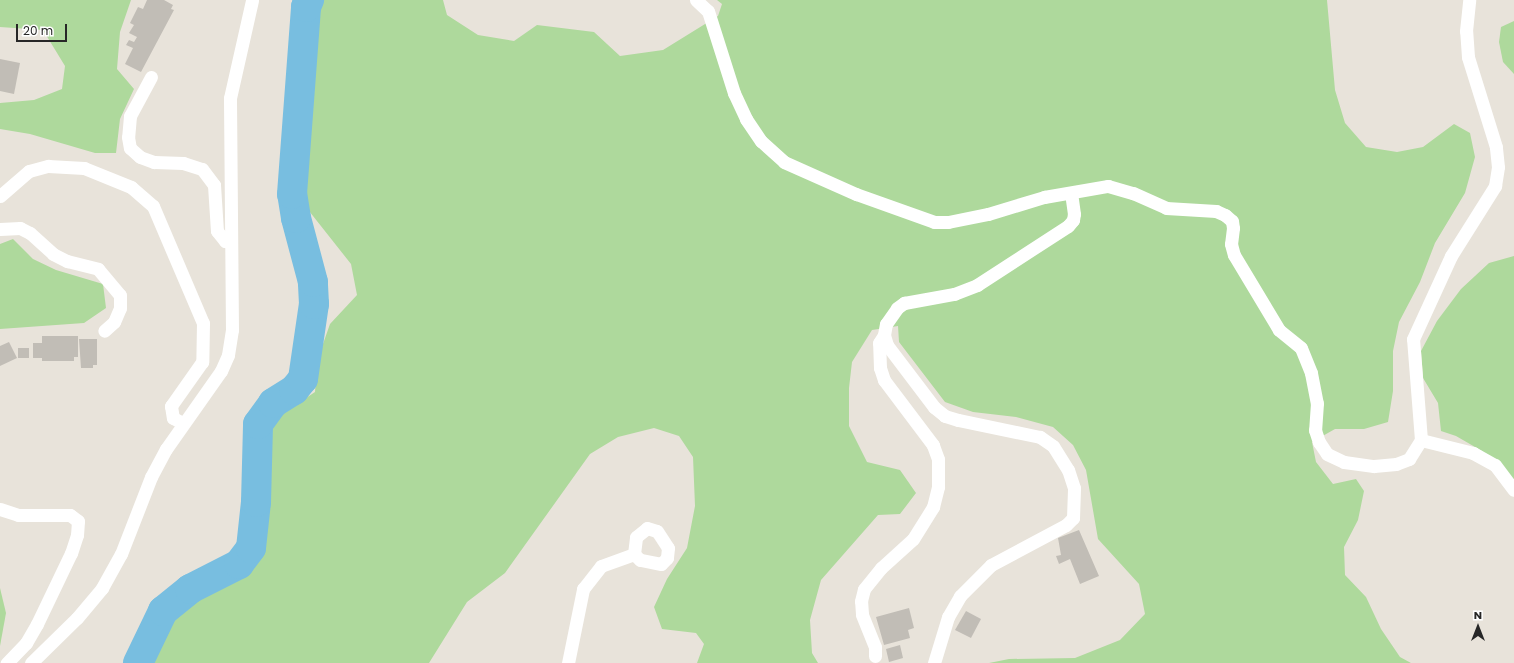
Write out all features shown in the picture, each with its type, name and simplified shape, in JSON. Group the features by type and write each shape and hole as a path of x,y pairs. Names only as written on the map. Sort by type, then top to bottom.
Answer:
{"street":[{"path":"32,663 77,618 102,588 121,554 151,477 183,423 221,371 228,356 232,330 230,98 252,0"},
{"path":"696,0 708,11 734,93 746,119 761,141 784,162 856,194 934,222 948,222 981,216 1044,197 1108,186 1133,193 1166,208 1216,211 1226,215 1233,228 1231,244 1234,255 1278,330 1300,348 1311,373 1317,403 1315,430 1319,442 1327,454 1344,462 1374,466 1396,464 1409,459 1421,440 1413,339 1451,256 1495,186 1498,167 1496,147 1468,57 1466,31 1469,0"},
{"path":"151,77 130,116 128,137 130,148 140,157 154,162 182,163 202,170 214,185 217,231 225,241 231,242"},
{"path":"0,196 29,171 48,166 77,168 131,187 153,206 203,323 202,362 171,406 173,418 183,423"},
{"path":"875,656 874,647 862,614 861,601 864,589 880,568 913,539 933,507 938,487 938,459 933,445 884,380 880,368 879,343 884,335 891,315 904,303 954,294 977,285 1068,226 1073,220 1074,214 1071,193"},
{"path":"0,230 20,228 30,233 53,254 67,261 98,269 120,295 120,308 114,322 104,331"},
{"path":"884,335 887,345 922,394 945,416 1040,437 1053,446 1068,470 1074,488 1073,518 1066,525 991,565 960,596 948,617 934,663"},
{"path":"1421,440 1473,453 1495,465 1514,490"},
{"path":"0,509 18,515 70,515 78,522 77,535 71,553 37,624 26,643 7,663"},
{"path":"568,663 583,590 601,566 634,554"}],"green space":[{"path":"0,0 131,0 120,32 117,69 134,89 120,119 116,153 95,153 30,134 0,129 0,103 34,100 62,89 65,66 43,30 0,27"},
{"path":"320,0 443,0 447,15 478,35 514,41 537,25 594,32 620,56 663,50 718,16 722,4 717,0 1327,0 1335,90 1345,123 1366,147 1397,152 1423,147 1454,124 1470,133 1475,157 1465,193 1435,243 1420,282 1399,322 1393,351 1393,391 1388,422 1364,429 1335,429 1312,442 1316,462 1333,484 1356,479 1364,491 1358,520 1344,547 1345,575 1366,597 1381,629 1400,657 1411,663 989,663 1009,659 1075,658 1120,640 1145,614 1139,584 1098,539 1086,470 1073,445 1053,427 1016,417 973,412 945,402 899,342 898,326 872,330 852,362 849,388 849,426 867,462 900,470 916,493 900,514 878,515 821,580 810,620 812,653 818,663 697,663 704,644 696,633 662,629 654,607 667,579 687,548 695,506 693,457 679,436 654,428 618,437 590,454 505,573 467,602 429,663 153,663 176,616 204,596 244,573 256,548 270,487 267,444 276,418 315,392 317,361 330,324 357,295 351,264 298,197 310,128"},
{"path":"1514,21 1514,74 1503,62 1499,42 1501,27"},
{"path":"13,239 33,259 56,270 103,284 106,308 84,323 0,329 0,244"},
{"path":"1514,256 1514,483 1482,451 1456,436 1441,431 1438,403 1423,378 1421,351 1437,321 1461,289 1489,263"},
{"path":"0,588 6,613 0,646"}],"building":[{"path":"147,0 164,0 173,5 171,9 174,10 141,72 125,64 133,48 126,45 129,40 134,42 137,37 129,33 134,25 130,23 138,7 143,9"},
{"path":"0,59 20,63 14,94 0,91"},
{"path":"42,336 78,336 78,357 74,357 74,361 42,361 42,358 33,358 33,343 42,343"},
{"path":"79,339 97,339 97,365 93,365 93,368 81,368"},
{"path":"9,342 17,358 0,366 0,346"},
{"path":"18,348 29,348 29,358 18,358"},
{"path":"1079,530 1099,576 1080,584 1070,559 1059,564 1056,556 1061,555 1058,538"},
{"path":"909,608 914,628 908,630 910,638 884,645 876,617"},
{"path":"966,611 981,619 971,638 955,630"},
{"path":"900,645 903,658 889,662 886,649"}],"waterway":[{"path":"138,663 163,611 190,589 239,564 251,548 256,502 258,424 273,403 294,390 303,379 314,304 313,282 296,218 292,194 306,7 309,0"}]}
